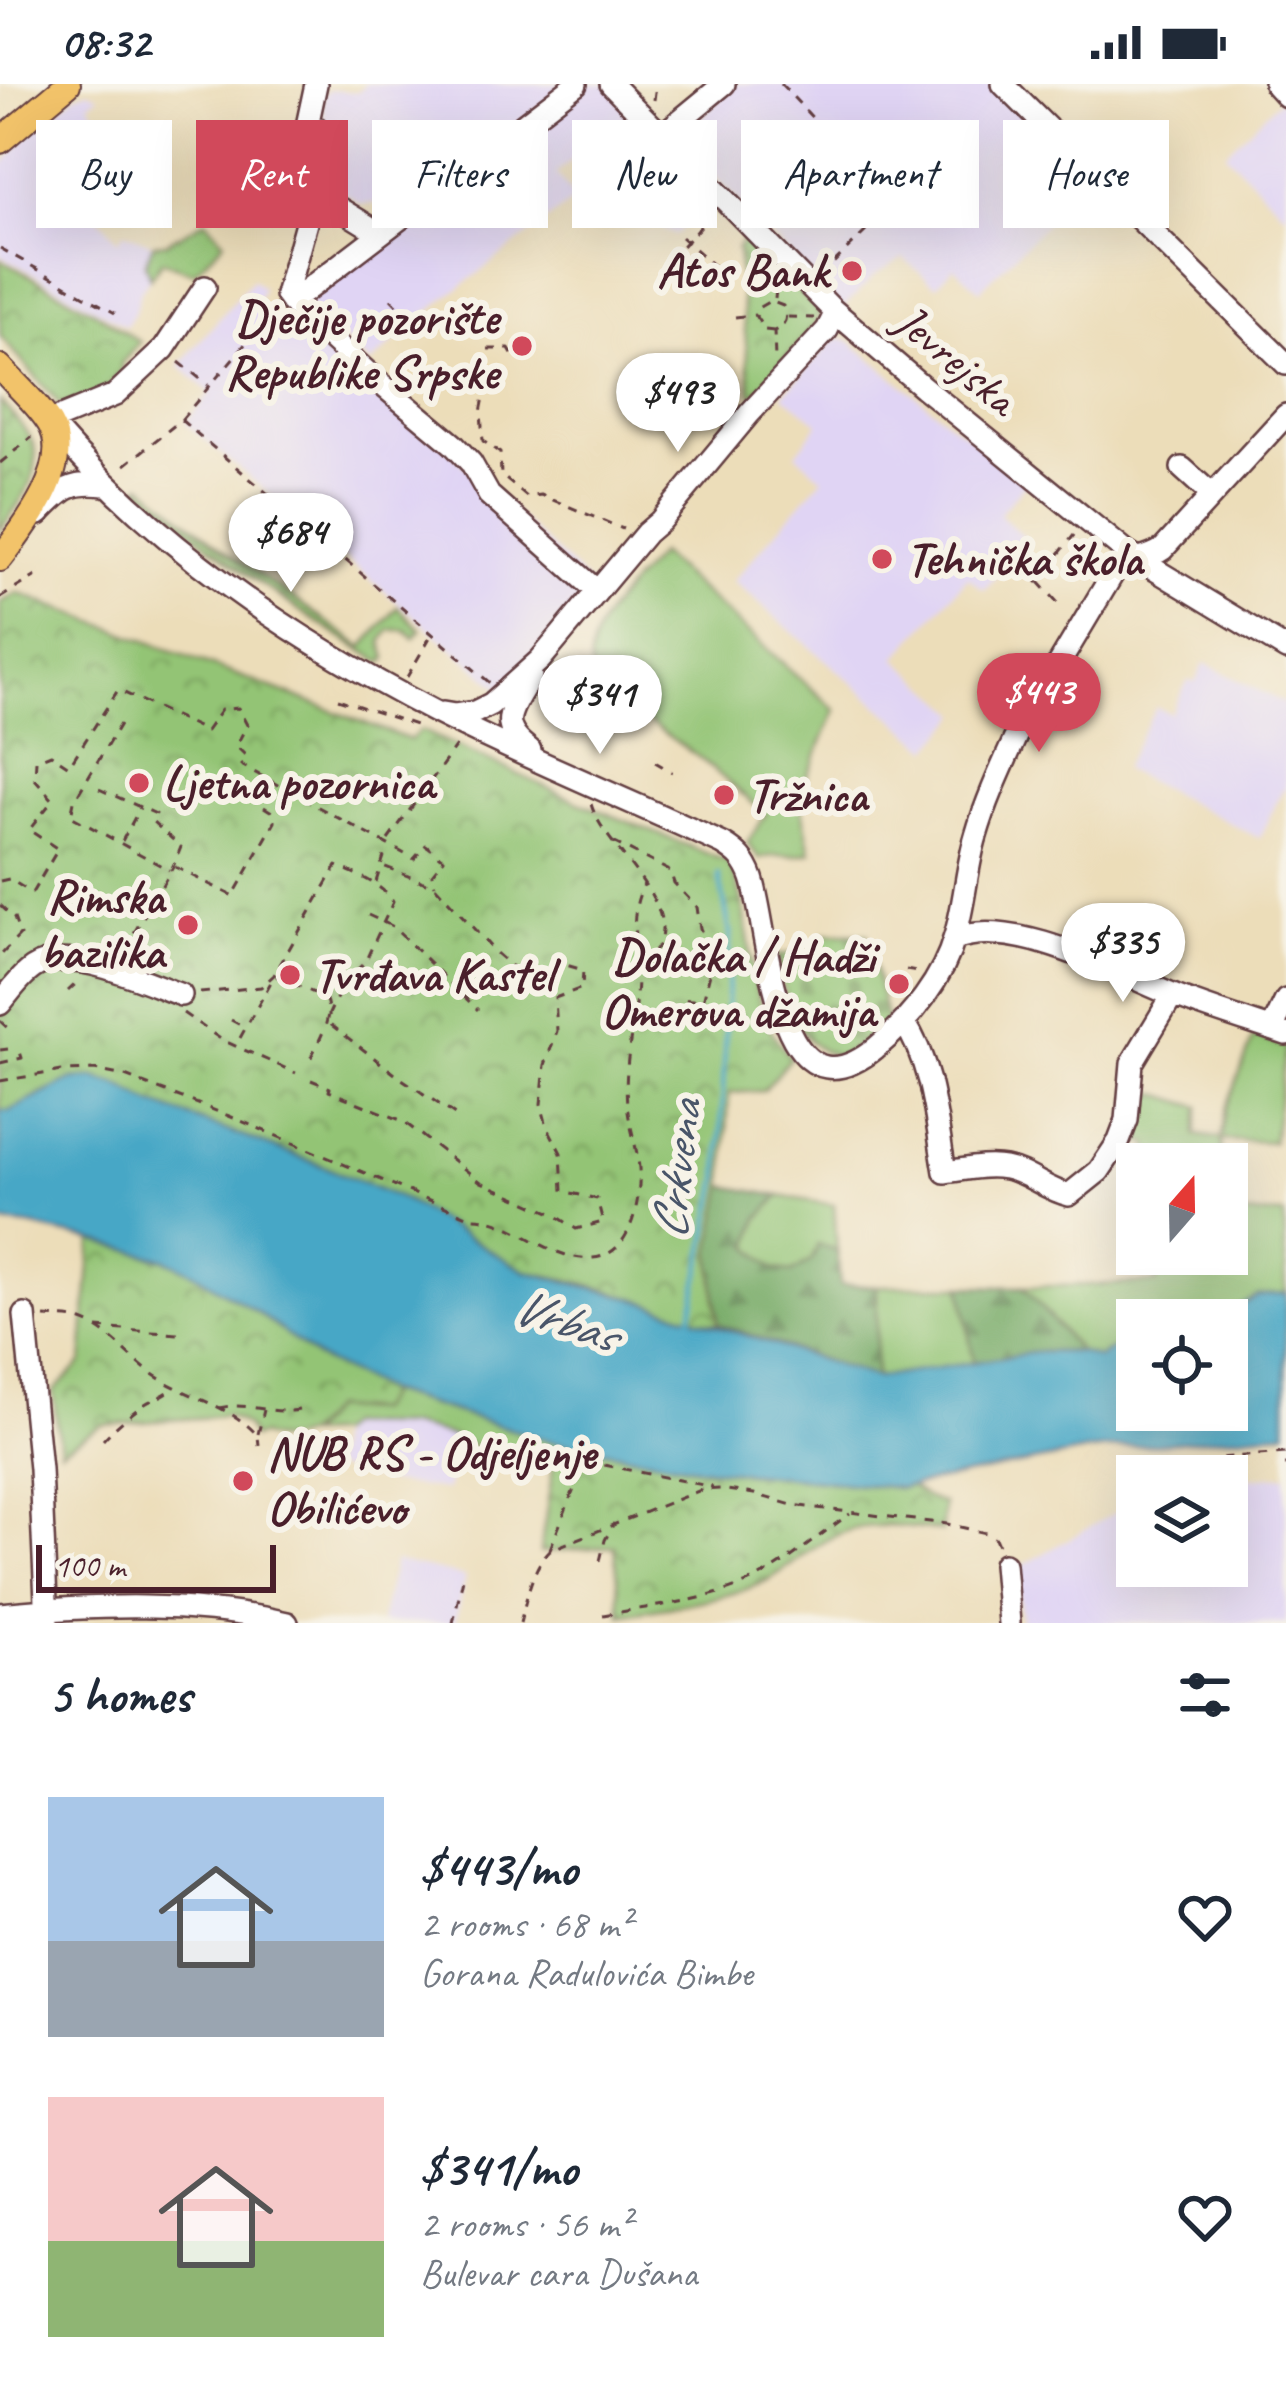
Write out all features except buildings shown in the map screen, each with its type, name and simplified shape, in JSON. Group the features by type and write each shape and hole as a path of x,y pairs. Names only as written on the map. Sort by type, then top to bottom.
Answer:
{"main road":[{"path":"0,141 68,84"},
{"path":"0,367 57,449 42,496 5,552"}],"street":[{"path":"309,120 316,84"},
{"path":"291,302 575,84"},
{"name":"Jevrejska","path":"611,84 647,120"},
{"path":"680,120 724,84"},
{"path":"1003,84 1286,364"},
{"path":"1274,84 1286,96"},
{"name":"Jevrejska","path":"717,195 825,314 1138,561 1286,649"},
{"path":"348,214 368,226"},
{"path":"304,228 286,295 291,302 453,444 499,506 596,590"},
{"path":"205,287 164,349 115,395 41,429 198,565 427,718 549,765 738,853 752,879 776,1001 796,1044 821,1064 839,1069 871,1052 904,1022 929,990 955,939 976,833 1017,734 1114,570 1163,549 1286,415"},
{"path":"427,718 482,709 539,660 826,330 834,316 825,314"},
{"path":"1182,468 1212,495"},
{"path":"5,552 68,487 84,482 105,485"},
{"path":"539,660 508,723 513,737 549,765"},
{"path":"955,939 986,932 1017,936 1279,1032 1286,1000"},
{"path":"0,1004 29,970 44,962 72,961 112,970 176,1000"},
{"path":"904,1022 928,1077 945,1172 1002,1167 1065,1195 1099,1171 1119,1141 1132,1063 1173,995"},
{"path":"25,1315 40,1469 46,1616"},
{"path":"1004,1564 1009,1623"},
{"path":"0,1614 46,1616 118,1607 210,1610 287,1623"}],"path":[{"path":"654,107 656,84"},
{"path":"781,84 815,120"},
{"path":"670,259 683,238 720,206"},
{"path":"820,276 869,228"},
{"path":"683,238 732,283"},
{"path":"0,248 115,313"},
{"path":"392,299 417,325"},
{"path":"775,301 783,306 786,317 784,325 774,331 761,326 756,314 761,304 775,301"},
{"path":"735,317 756,314"},
{"path":"786,317 825,314"},
{"path":"125,465 181,420 260,326"},
{"path":"774,331 776,370"},
{"path":"164,349 208,386"},
{"path":"488,349 509,349"},
{"path":"482,367 488,377 483,441 500,453 501,476 527,497 541,495 622,527 623,534"},
{"path":"181,420 493,686"},
{"path":"0,463 41,429"},
{"path":"1060,605 1037,582 1086,520"},
{"path":"0,598 36,577"},
{"path":"406,678 432,634"},
{"path":"0,881 9,879 32,892 54,858 58,849 29,830 53,800 35,779 36,760 51,754 69,766 118,690 206,731 220,710 238,707 247,725 236,746 246,756 241,765 415,860 426,845 444,859 431,874 436,887 513,968 542,985 566,965 583,970 582,988 555,998 556,1031 545,1065 541,1104 561,1153 563,1191 597,1199 603,1222 576,1229 482,1183 404,1121 311,1080"},
{"path":"338,699 427,718"},
{"path":"120,724 70,816 233,896 275,822 275,814 253,800"},
{"path":"388,840 457,744"},
{"path":"655,762 673,772"},
{"path":"100,789 156,814 152,821 181,847 112,970"},
{"path":"590,803 601,828 644,884 662,923 661,943 638,970"},
{"path":"121,843 140,806"},
{"path":"613,842 670,871 674,883 698,907 700,928 713,961 704,1001 681,998"},
{"path":"375,884 386,850"},
{"path":"239,1038 338,866 375,884 393,902 365,962 344,984 309,1062"},
{"path":"383,866 436,887"},
{"path":"0,1081 79,1070 124,1076 562,1253 606,1256 629,1230 636,1205 639,1170 627,1105 626,1055 638,970 636,899 644,884"},
{"path":"0,905 14,918 20,935 0,956"},
{"path":"374,917 478,1010"},
{"path":"176,1000 262,987 274,975"},
{"path":"274,975 325,998 330,1024 455,1115"},
{"path":"68,991 84,976"},
{"path":"176,1000 223,1040 296,1073"},
{"path":"0,1021 11,1032"},
{"path":"231,1021 246,1027"},
{"path":"0,1050 8,1048"},
{"path":"0,1063 22,1058 20,1052"},
{"path":"25,1315 79,1320 96,1328 148,1372 241,1420 258,1436"},
{"path":"96,1328 178,1334"},
{"path":"104,1440 147,1403 174,1388"},
{"path":"217,1409 232,1405 299,1410"},
{"path":"259,1444 264,1410"},
{"path":"1248,1456 1286,1453"},
{"path":"520,1623 536,1569 550,1550 581,1472 591,1466 792,1505 986,1533 995,1538 1004,1564"},
{"path":"550,1550 686,1494 720,1489"},
{"path":"603,1615 714,1595 749,1583 852,1513"},
{"path":"601,1561 614,1523"},
{"path":"453,1623 463,1578"}],"shaded area":[{"path":"365,84 569,84 522,120 372,120 372,204 360,204 348,195 348,120 324,120 323,96 329,90 358,92"},
{"path":"582,84 606,84 639,120 572,120 572,160 556,174 572,201 548,220 548,120 537,120"},
{"path":"736,84 993,84 1029,120 1003,120 1003,228 1041,228 980,290 954,267 936,286 903,258 875,275 842,309 764,228 979,228 979,120 741,120 741,204 717,179 717,120 698,120"},
{"path":"88,90 99,96 89,103 93,120 46,120"},
{"path":"1280,99 1286,106 1286,215 1225,153"},
{"path":"36,128 36,228 108,228 119,241 123,232 153,244 145,264 150,278 126,326 0,255 0,168"},
{"path":"401,228 537,228 416,321 371,364 309,307 310,300"},
{"path":"252,280 263,289 256,303 314,351 319,348 346,370 355,361 596,590 502,690 185,423 211,393 179,366"},
{"name":"Tehnička škola","path":"839,338 848,340 956,428 1030,478 999,514 1028,541 984,590 968,577 896,658 960,714 930,749 733,581 823,478 796,454 819,423 783,395"},
{"path":"1204,663 1286,704 1286,789 1259,838 1123,769 1156,707 1171,714 1188,680 1195,683"},
{"path":"345,1425 411,1426 458,1439 447,1490 332,1468 336,1434"},
{"path":"1286,1475 1286,1623 1021,1623 1017,1569 1116,1512 1116,1587 1248,1587 1248,1478"},
{"path":"394,1561 465,1577 455,1623 380,1623"}],"green space":[{"path":"196,226 213,228 224,241 194,273 162,261 150,278 145,264 153,244 166,243"},
{"path":"746,237 820,313 812,329 754,395 737,248"},
{"path":"0,259 140,342 103,394 61,406 0,336"},
{"path":"0,401 31,440 36,464 28,488 0,531"},
{"path":"142,484 227,552 363,647 398,607 421,630 414,638 406,630 390,630 382,642 387,658 383,663 226,558 138,488"},
{"path":"659,554 836,710 799,795 811,852 760,859 747,843 766,814 701,759 597,686 590,658 599,628 616,601"},
{"path":"18,593 410,740 421,730 581,803 728,862 742,903 761,1007 790,1058 763,1091 729,1093 724,1186 711,1251 718,1324 525,1271 403,1199 151,1103 118,1085 94,1078 73,1079 9,1111 0,1111 0,603"},
{"path":"824,934 867,934 887,1022 841,1057 825,1052 802,1032 788,1003 777,955 817,951"},
{"path":"1254,1036 1286,1047 1273,1142 1145,1143 1128,1135 1133,1086 1200,1107 1196,1135 1221,1139 1226,1109"},
{"path":"724,1186 780,1196 759,1218 750,1246 773,1268 792,1273 812,1260 818,1245 837,1250 840,1285 877,1286 875,1378 718,1324 711,1251"},
{"path":"780,1196 834,1205 837,1250 818,1245 812,1260 793,1273 773,1268 750,1246 759,1218"},
{"path":"1248,1214 1284,1215 1286,1293 1248,1301 1116,1299 1116,1348 1098,1358 1080,1352 1023,1287 1157,1283 1155,1275 1248,1275"},
{"path":"92,1240 190,1271 258,1313 316,1357 388,1392 375,1411 331,1408 313,1428 291,1440 252,1438 245,1427 225,1416 102,1425 60,1450 53,1392 82,1362"},
{"path":"877,1286 961,1286 974,1364 875,1378"},
{"path":"961,1286 1023,1287 1080,1352 1037,1352 974,1364"},
{"path":"388,1392 550,1441 590,1448 573,1463 470,1445 411,1426 345,1425 336,1434 308,1435 331,1408 375,1411"},
{"path":"590,1448 701,1468 910,1486 943,1504 942,1531 889,1526 851,1530 743,1590 621,1615 615,1546 540,1552 554,1461 573,1463"}],"water":[{"name":"Vrbas","path":"94,1078 118,1085 151,1103 403,1199 525,1271 634,1298 875,1378 1037,1352 1080,1352 1098,1358 1116,1348 1116,1431 1248,1431 1248,1301 1286,1293 1286,1431 1090,1451 900,1488 701,1468 550,1441 388,1392 316,1357 258,1313 164,1259 0,1223 0,1111 9,1111 73,1079"}],"waterway":[{"name":"Crkvena","path":"690,1322 719,1179 730,932 719,875"}],"place":[{"name":"Atos Bank","path":"852,271"},
{"name":"Dječije pozorište Republike Srpske","path":"522,346"},
{"name":"Tehnička škola","path":"882,559"},
{"name":"Ljetna pozornica","path":"139,783"},
{"name":"Tržnica","path":"724,795"},
{"name":"Rimska bazilika","path":"188,925"},
{"name":"Tvrđava Kastel","path":"290,975"},
{"name":"Dolačka / Hadži Omerova džamija","path":"899,984"},
{"name":"NUB RS - Odjeljenje Obilićevo","path":"243,1481"}]}
